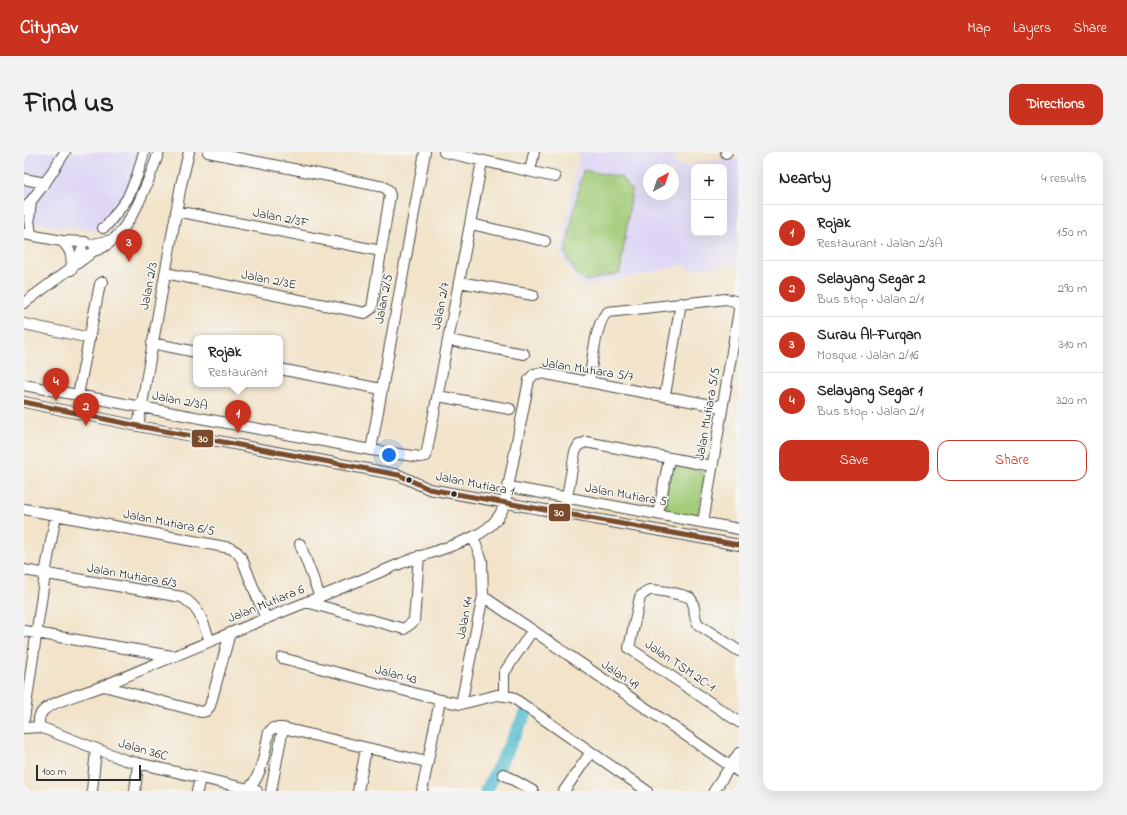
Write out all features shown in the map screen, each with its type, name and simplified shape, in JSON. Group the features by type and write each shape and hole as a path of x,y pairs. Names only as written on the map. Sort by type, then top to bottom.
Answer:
{"street":[{"path":"24,210 45,183 65,152"},
{"path":"103,228 127,199 137,176 144,152"},
{"path":"31,202 28,234 88,248 103,249 130,219 147,184 158,152"},
{"name":"Jalan 2/3","path":"138,426 140,407 176,211 190,152"},
{"path":"208,152 388,190 390,195 381,250"},
{"name":"Jalan 2/5","path":"371,450 380,389 425,152"},
{"path":"444,152 555,177"},
{"path":"530,171 534,152"},
{"name":"Jalan 2/7","path":"426,456 482,161"},
{"path":"24,179 45,183"},
{"name":"Jalan 2/3F","path":"176,211 381,250"},
{"path":"471,224 545,241"},
{"path":"62,241 70,249 72,255 71,270"},
{"path":"24,304 71,270 88,248"},
{"name":"Jalan 2/3E","path":"165,273 369,312 372,308 381,250"},
{"path":"78,395 100,284 103,282"},
{"path":"459,282 533,295"},
{"path":"589,382 599,325 603,316 610,311 732,299 739,307"},
{"path":"665,395 681,303"},
{"name":"Jalan Mutiara 5/5","path":"703,522 739,310"},
{"path":"24,324 90,338"},
{"path":"448,340 524,354"},
{"path":"152,343 193,351"},
{"path":"283,370 380,389"},
{"name":"Jalan Mutiara 5/7","path":"506,504 529,380 536,374 542,373 665,395 722,407"},
{"name":"Jalan 2/3A","path":"24,385 371,450 420,458 426,456"},
{"path":"438,396 510,409"},
{"name":"Jalan Mutiara 1","path":"24,402 138,426 399,475 429,489 739,545"},
{"path":"567,497 575,452 579,445 586,442 712,466"},
{"path":"658,514 669,459"},
{"name":"Jalan Mutiara 5","path":"509,487 739,529"},
{"name":"Jalan Mutiara 6","path":"40,727 38,721 44,710 104,686 172,656 419,556 473,537 494,522 503,511 506,504"},
{"name":"Jalan Mutiara 6/5","path":"24,509 230,548 237,552 242,559 266,618"},
{"path":"24,719 45,574 56,515"},
{"name":"Jalan 44","path":"461,704 482,596 482,561 473,537"},
{"path":"300,544 320,597"},
{"path":"306,602 404,629 414,621 419,556"},
{"name":"Jalan Mutiara 6/3","path":"24,570 182,597 192,603 198,610 210,641"},
{"name":"Jalan TSM 2C-1","path":"739,651 699,625 696,621 692,602 686,596 651,589 640,597 629,648 739,722"},
{"name":"Jalan 49","path":"487,599 739,772"},
{"path":"24,631 172,656"},
{"path":"532,631 504,673 504,695 512,697 645,790"},
{"path":"104,686 201,712 206,711 210,706 230,633"},
{"name":"Jalan 43","path":"282,658 440,700 461,704 504,695"},
{"path":"422,791 440,700"},
{"name":"Jalan 36C","path":"24,728 40,727 96,749 138,763 258,791"},
{"path":"247,789 257,778 269,732 273,728 283,728 366,749 427,762"},
{"path":"271,791 283,728"},
{"path":"92,791 96,749"},
{"path":"358,791 366,749"},
{"path":"564,791 591,752"},
{"path":"714,791 739,753"},
{"path":"135,791 138,763"},
{"path":"503,774 533,791"},
{"path":"197,791 200,778"}],"shaded area":[{"path":"24,152 150,152 135,195 110,232 24,221"},
{"path":"579,152 675,152 674,164 643,164 643,200 679,200 679,165 691,165 691,236 727,236 727,164 693,164 697,162 739,159 736,264 689,269 684,265 585,287 575,280 560,255"}],"green space":[{"path":"583,170 621,177 632,191 620,273 586,281 576,274 565,253"},
{"path":"671,465 702,471 705,476 698,513 693,518 663,511"}],"waterway":[{"path":"486,791 526,713"}],"transit line":[{"name":"30","path":"24,402 138,426 399,475 429,489 739,545"}],"place":[{"name":"Surau Al-Furqan","path":"129,262"},
{"name":"Selayang Segar 1","path":"56,401"},
{"name":"Selayang Segar 2","path":"86,426"},
{"name":"Rojak","path":"238,433"}]}
